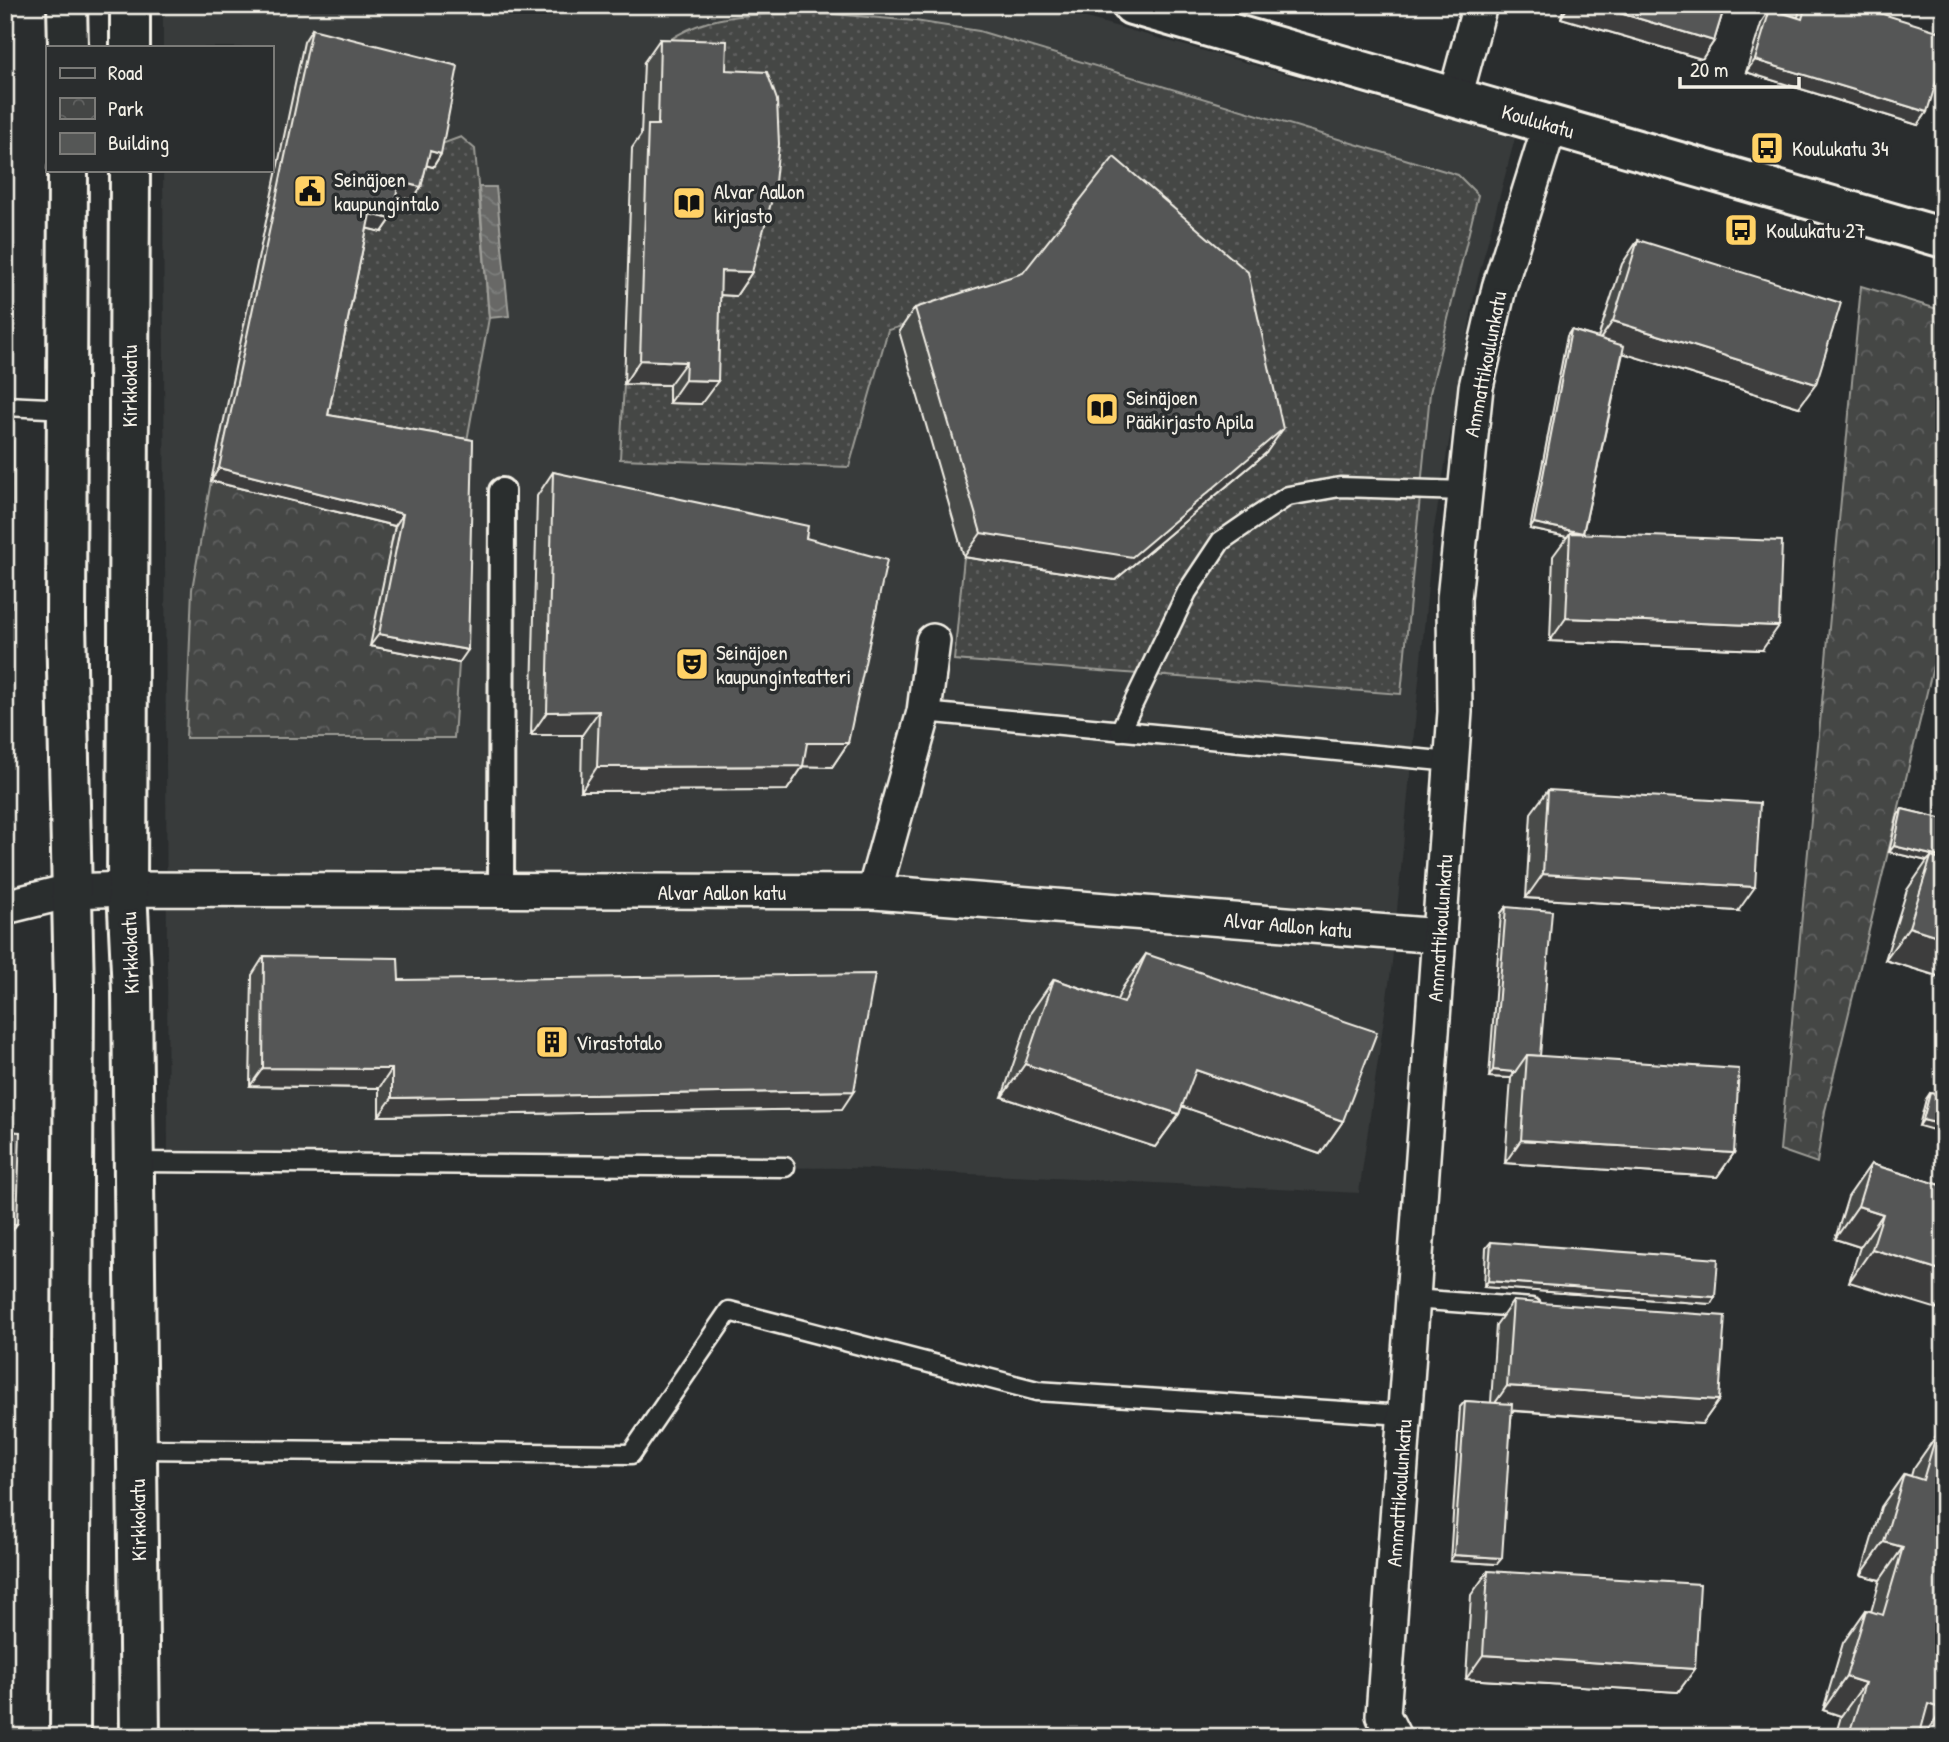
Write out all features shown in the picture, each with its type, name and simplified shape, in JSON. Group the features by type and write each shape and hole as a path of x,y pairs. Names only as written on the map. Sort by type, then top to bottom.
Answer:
{"main road":[{"path":"67,5 68,46"},
{"path":"130,5 130,46"},
{"name":"Koulukatu","path":"1132,5 1944,238"},
{"path":"68,172 66,620 74,990 70,1737"},
{"name":"Kirkkokatu","path":"130,172 127,889 134,1162 140,1737"}],"street":[{"path":"1455,96 1480,5"},
{"name":"Ammattikoulunkatu","path":"1394,1737 1383,1715 1452,762 1455,700 1454,599 1464,492 1476,387 1499,288 1550,125"},
{"path":"501,891 502,491"},
{"path":"874,892 923,712 933,641"},
{"name":"Alvar Aallon katu","path":"5,907 70,891 127,889 874,892 1440,936"}],"lane":[{"path":"5,406 69,409"},
{"path":"1119,731 1187,592 1221,541 1288,496 1340,487 1464,492"},
{"path":"923,712 1452,762"},
{"path":"134,1162 785,1167"},
{"path":"1413,1299 1555,1310"},
{"path":"137,1449 631,1454 729,1311 1037,1391 1404,1415"}],"shaded area":[{"path":"163,5 1040,5 1515,138 1476,286 1433,534 1392,963 1359,1193 849,1168 168,1162 163,172 273,172 273,46 163,46"}],"green space":[{"path":"833,14 915,21 979,31 1458,175 1478,195 1430,393 1401,694 954,660 964,557 1116,580 1007,296 888,330 849,467 620,459 624,384 669,385 669,403 710,65 644,62 664,44 685,31 708,22 756,15"},
{"path":"461,137 475,149 489,318 465,452 320,427 361,227 436,146"},
{"path":"1861,286 1944,311 1944,622 1825,1111 1817,1163 1780,1150"},
{"path":"5,439 13,441 12,607 5,605"},
{"path":"211,481 395,526 371,646 459,663 454,738 186,738 192,589"}],"water":[{"path":"479,187 496,187 509,316 489,318"}],"building":[{"path":"1593,5 1725,5 1714,41"},
{"path":"1806,5 1854,5 1944,33 1944,57 1927,112 1755,60 1770,9 1802,19"},
{"path":"312,29 458,66 441,154 430,151 421,187 399,182 391,219 370,214 328,415 473,440 468,650 379,634 403,514 219,468"},
{"path":"660,39 727,41 726,70 767,72 777,100 779,144 774,192 752,272 721,271 718,381 685,380 686,362 640,360 648,125 658,125"},
{"path":"1114,157 1248,272 1283,429 1132,557 981,533 915,308 1023,273"},
{"path":"1638,240 1841,303 1816,384 1613,321"},
{"path":"1571,330 1624,346 1583,533 1534,523"},
{"path":"553,472 808,526 806,538 887,560 848,743 807,743 803,766 597,767 599,711 547,712"},
{"path":"1570,533 1782,541 1779,626 1566,618"},
{"path":"1548,790 1760,803 1755,887 1543,874"},
{"path":"1902,809 1944,819 1944,858 1894,846"},
{"path":"1931,857 1944,861 1944,938 1909,927"},
{"path":"1506,907 1552,911 1540,1056 1527,1055 1515,1072 1493,1070"},
{"path":"1146,954 1377,1032 1343,1121 1196,1070 1179,1114 1025,1064 1054,979 1124,1003"},
{"name":"Virastotalo","path":"264,956 398,958 399,980 875,974 854,1091 392,1098 392,1069 263,1068"},
{"path":"1527,1055 1739,1069 1734,1153 1521,1140"},
{"path":"1930,1093 1944,1096 1944,1125 1923,1120"},
{"path":"5,1131 20,1132 17,1224 5,1224"},
{"path":"1871,1164 1944,1186 1944,1271 1872,1249 1883,1214 1858,1206"},
{"path":"1491,1242 1718,1259 1715,1297 1488,1281"},
{"path":"1513,1301 1725,1316 1719,1400 1507,1386"},
{"path":"1465,1401 1512,1404 1502,1558 1454,1555"},
{"path":"1936,1436 1944,1438 1944,1707 1943,1709 1928,1704 1919,1737 1869,1737 1850,1731 1865,1683 1846,1677 1866,1610 1883,1615 1903,1547 1884,1542 1904,1474 1923,1480"},
{"path":"1488,1571 1700,1584 1695,1669 1483,1655"}],"place":[{"name":"Koulukatu 34","path":"1767,148"},
{"name":"Seinäjoen kaupungintalo","path":"310,191"},
{"name":"Alvar Aallon kirjasto","path":"689,203"},
{"name":"Koulukatu 27","path":"1741,230"},
{"name":"Seinäjoen Pääkirjasto Apila","path":"1102,409"},
{"name":"Seinäjoen kaupunginteatteri","path":"692,664"},
{"name":"Virastotalo","path":"552,1042"}]}
